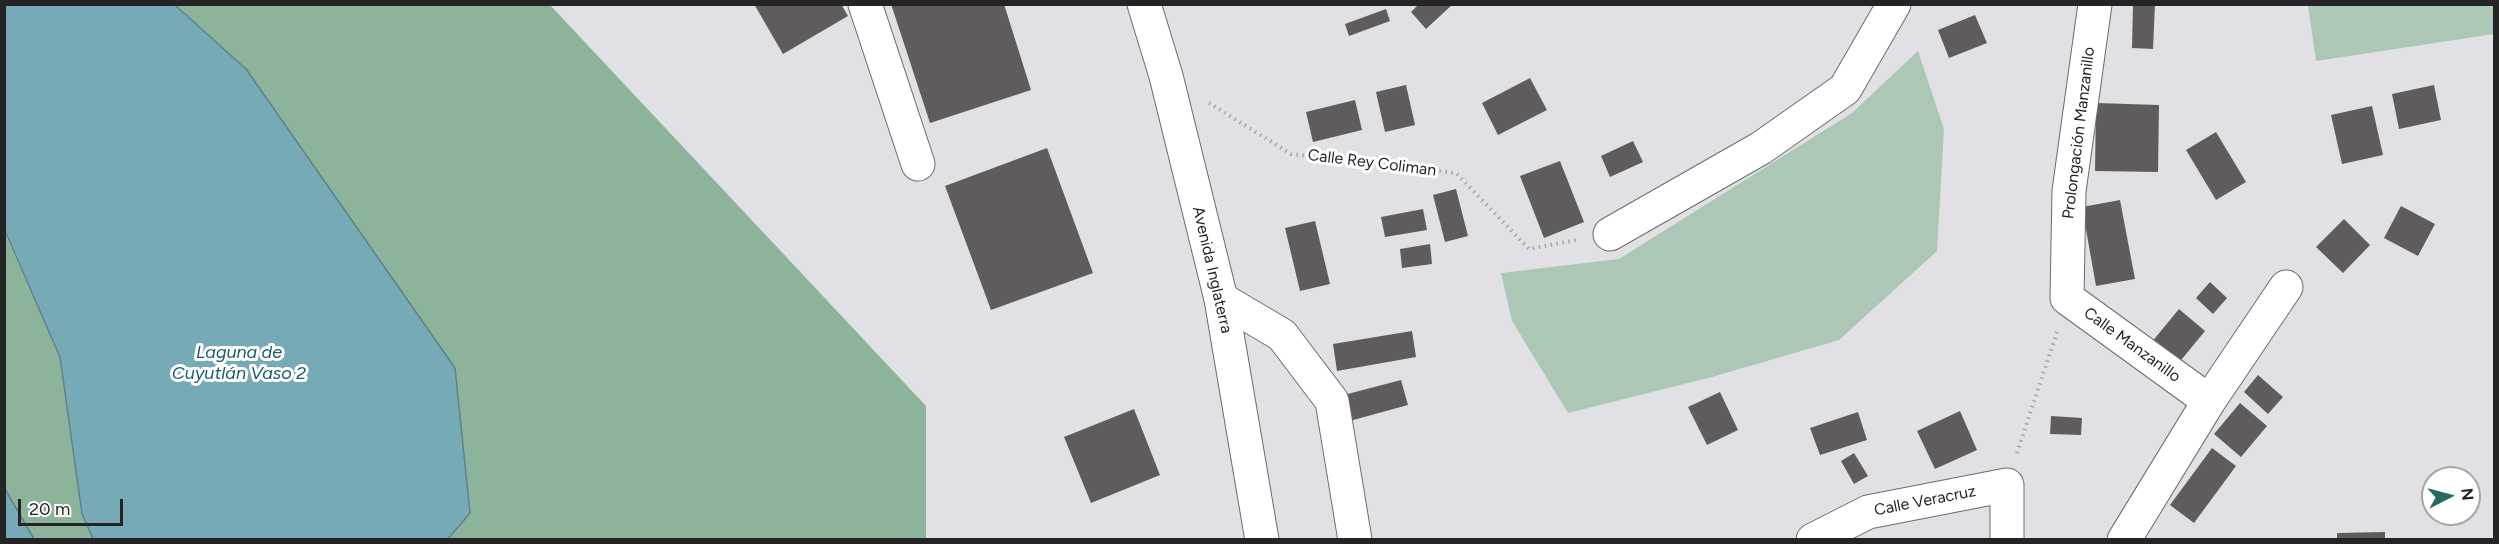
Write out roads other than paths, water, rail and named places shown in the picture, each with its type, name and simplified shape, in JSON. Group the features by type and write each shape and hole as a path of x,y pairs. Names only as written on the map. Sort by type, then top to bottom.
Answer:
{"street":[{"path":"865,4 918,164"},
{"name":"Avenida Inglaterra","path":"1144,4 1166,76 1221,299 1262,540"},
{"path":"1610,234 1761,148 1845,89 1894,4"},
{"name":"Prolongación Manzanillo","path":"2067,298 2069,191 2095,4"},
{"path":"2124,540 2209,402 2286,287"},
{"name":"Calle Manzanillo","path":"2067,298 2209,402"},
{"path":"1221,299 1282,334 1332,401 1355,540"},
{"name":"Calle Veracruz","path":"1813,540 1868,512 2007,485 2007,540"}],"water":[{"name":"Laguna de Cuyutlán Vaso 2","path":"4,5 175,5 246,69 455,368 470,513 448,539 93,539 82,514 60,357 5,231"},
{"path":"5,489 34,539 5,539"}]}
